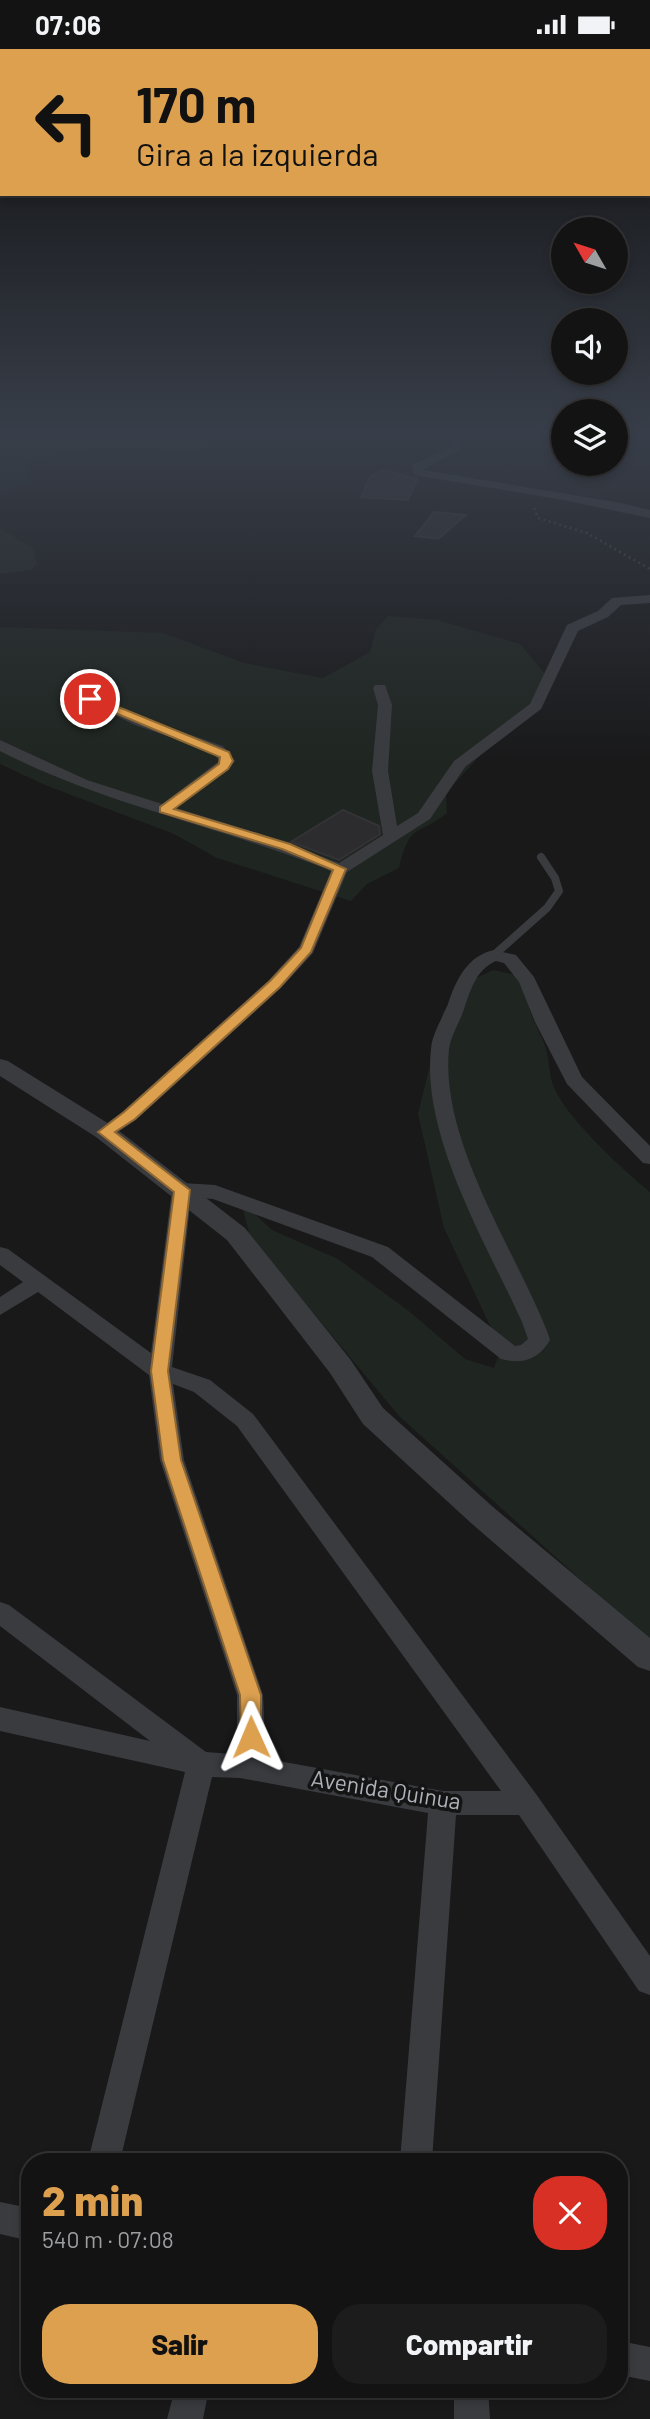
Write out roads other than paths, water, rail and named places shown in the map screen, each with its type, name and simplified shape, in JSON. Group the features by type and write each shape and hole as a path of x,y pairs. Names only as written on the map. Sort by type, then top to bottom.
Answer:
{"street":[{"path":"105,1132 130,1116 275,984 307,949 340,869 424,816 460,764 536,706 572,628 603,614 617,601 650,599"},
{"path":"66,688 140,722 218,749 225,755 228,761 224,767 164,810"},
{"path":"380,688 385,705 380,771 391,835"},
{"path":"0,745 77,779 164,810 286,846 340,869"},
{"path":"182,1190 215,1192 380,1252 509,1353 523,1355 533,1350 539,1340 535,1325 493,1241 468,1178 441,1087 440,1048 463,984 477,964 494,955 510,959 528,981 544,1023 574,1080 650,1159"},
{"path":"0,1066 105,1132 236,1234 340,1366 373,1416 482,1515 650,1657"},
{"path":"182,1190 160,1371 172,1460 250,1695 251,1737 240,1766"},
{"path":"0,1254 160,1371 202,1387 245,1420 526,1803 650,1980"},
{"path":"0,1307 38,1282"},
{"path":"0,1612 201,1764 106,2153"},
{"name":"Avenida Quinua","path":"0,1719 201,1764 240,1766 443,1803 526,1803"},
{"path":"417,2153 443,1803"},
{"path":"0,2218 21,2223"},
{"path":"628,2360 650,2364"},
{"path":"185,2419 189,2398"},
{"path":"471,2398 472,2419"}],"lane":[{"path":"494,955 547,908 559,891 555,878 541,857"}]}
